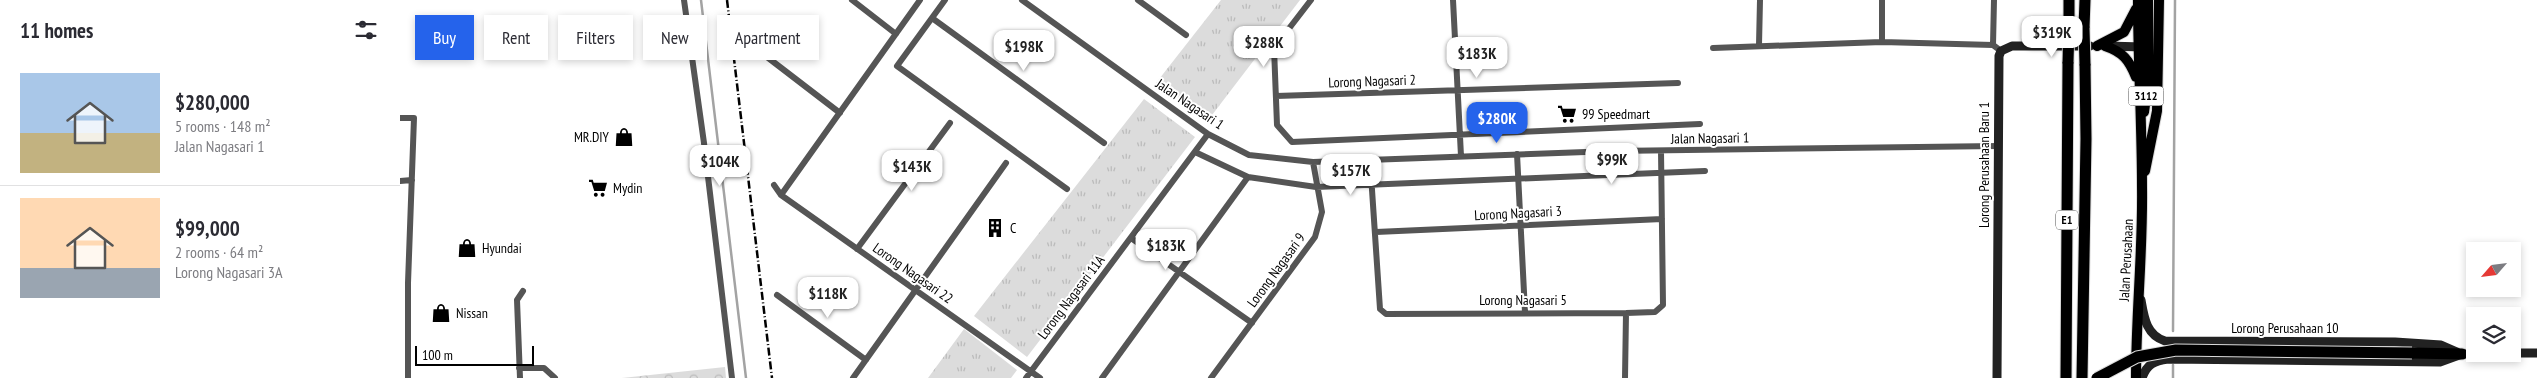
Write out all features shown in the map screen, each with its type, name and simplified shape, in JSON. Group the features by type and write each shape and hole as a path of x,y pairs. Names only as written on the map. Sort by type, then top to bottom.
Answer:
{"highway":[{"name":"E1","path":"2066,378 2069,0"},
{"name":"E1","path":"2082,378 2086,139 2085,0"},
{"path":"2098,378 2136,357 2176,350 2462,354"}],"main road":[{"path":"2101,46 2124,32 2141,0"},
{"name":"Jalan Perusahaan","path":"2140,143 2148,83 2143,47 2141,0"},
{"path":"2142,186 2156,119 2159,0"},
{"path":"2101,46 2116,50 2126,57 2138,80"},
{"name":"Jalan Perusahaan","path":"2136,378 2136,317 2140,292 2142,186 2138,80 2143,47"}],"street":[{"path":"684,0 704,143 732,378"},
{"path":"852,0 896,34"},
{"path":"781,195 920,0"},
{"path":"945,0 897,66 1067,189"},
{"name":"Jalan Nagasari 1","path":"1022,0 1208,134 1249,155 1313,162 1516,154 1998,146"},
{"path":"1138,0 1186,35"},
{"path":"1311,0 1274,48 1277,125 1292,142 1700,124"},
{"path":"1453,0 1461,156"},
{"path":"1759,45 1760,0"},
{"path":"1882,0 1882,42"},
{"path":"1993,44 1994,0"},
{"path":"932,18 1104,143"},
{"path":"1713,48 1882,42 1993,44 2001,51 2012,46 2143,47 2159,55"},
{"name":"Lorong Perusahaan Baru 1","path":"1997,378 1999,56 2001,51"},
{"path":"770,60 840,113"},
{"name":"Lorong Nagasari 2","path":"1276,96 1678,83"},
{"path":"400,118 414,118 408,378"},
{"path":"857,249 950,123"},
{"name":"Lorong Nagasari 11A","path":"1026,378 1208,134"},
{"path":"1660,151 1662,219"},
{"path":"1195,152 1248,177 1316,186 1705,171"},
{"path":"1516,154 1525,312"},
{"path":"1370,160 1376,232"},
{"name":"Lorong Nagasari 9","path":"1211,378 1315,237 1322,212 1313,162"},
{"path":"853,378 1006,164"},
{"path":"1102,378 1248,177"},
{"path":"400,181 412,180"},
{"name":"Lorong Nagasari 22","path":"774,185 781,195 1040,378"},
{"name":"Lorong Nagasari 3","path":"1376,232 1662,219"},
{"name":"Lorong Nagasari 5","path":"1376,232 1380,309 1386,314 1655,312 1664,305 1662,219"},
{"path":"1131,238 1252,323"},
{"path":"520,378 517,300 522,291"},
{"name":"Lorong Perusahaan 10","path":"2140,292 2150,331 2156,338 2165,341 2395,342 2441,345 2462,354"},
{"path":"778,295 866,360"},
{"path":"1626,313 1626,378"},
{"path":"2521,353 2537,353"},
{"name":"Lorong Perusahaan 10","path":"2142,378 2148,366 2155,361 2168,359 2440,362 2466,354"},
{"path":"519,368 544,368 554,378"}],"green space":[{"path":"1221,0 1300,0 1209,119 1156,83"},
{"path":"1144,99 1195,137 1027,357 974,316"},
{"path":"964,329 1017,370 1011,378 928,378"},
{"path":"725,367 726,378 622,378"}],"waterway":[{"path":"701,0 746,378"},
{"path":"2173,331 2175,0"},
{"path":"2173,365 2173,378"}],"railway":[{"path":"727,0 772,378"}],"place":[{"name":"99 Speedmart","path":"1567,114"},
{"name":"MR.DIY","path":"624,137"},
{"name":"Mydin","path":"598,188"},
{"name":"C","path":"995,228"},
{"name":"Hyundai","path":"467,248"},
{"name":"Nissan","path":"441,313"}]}
